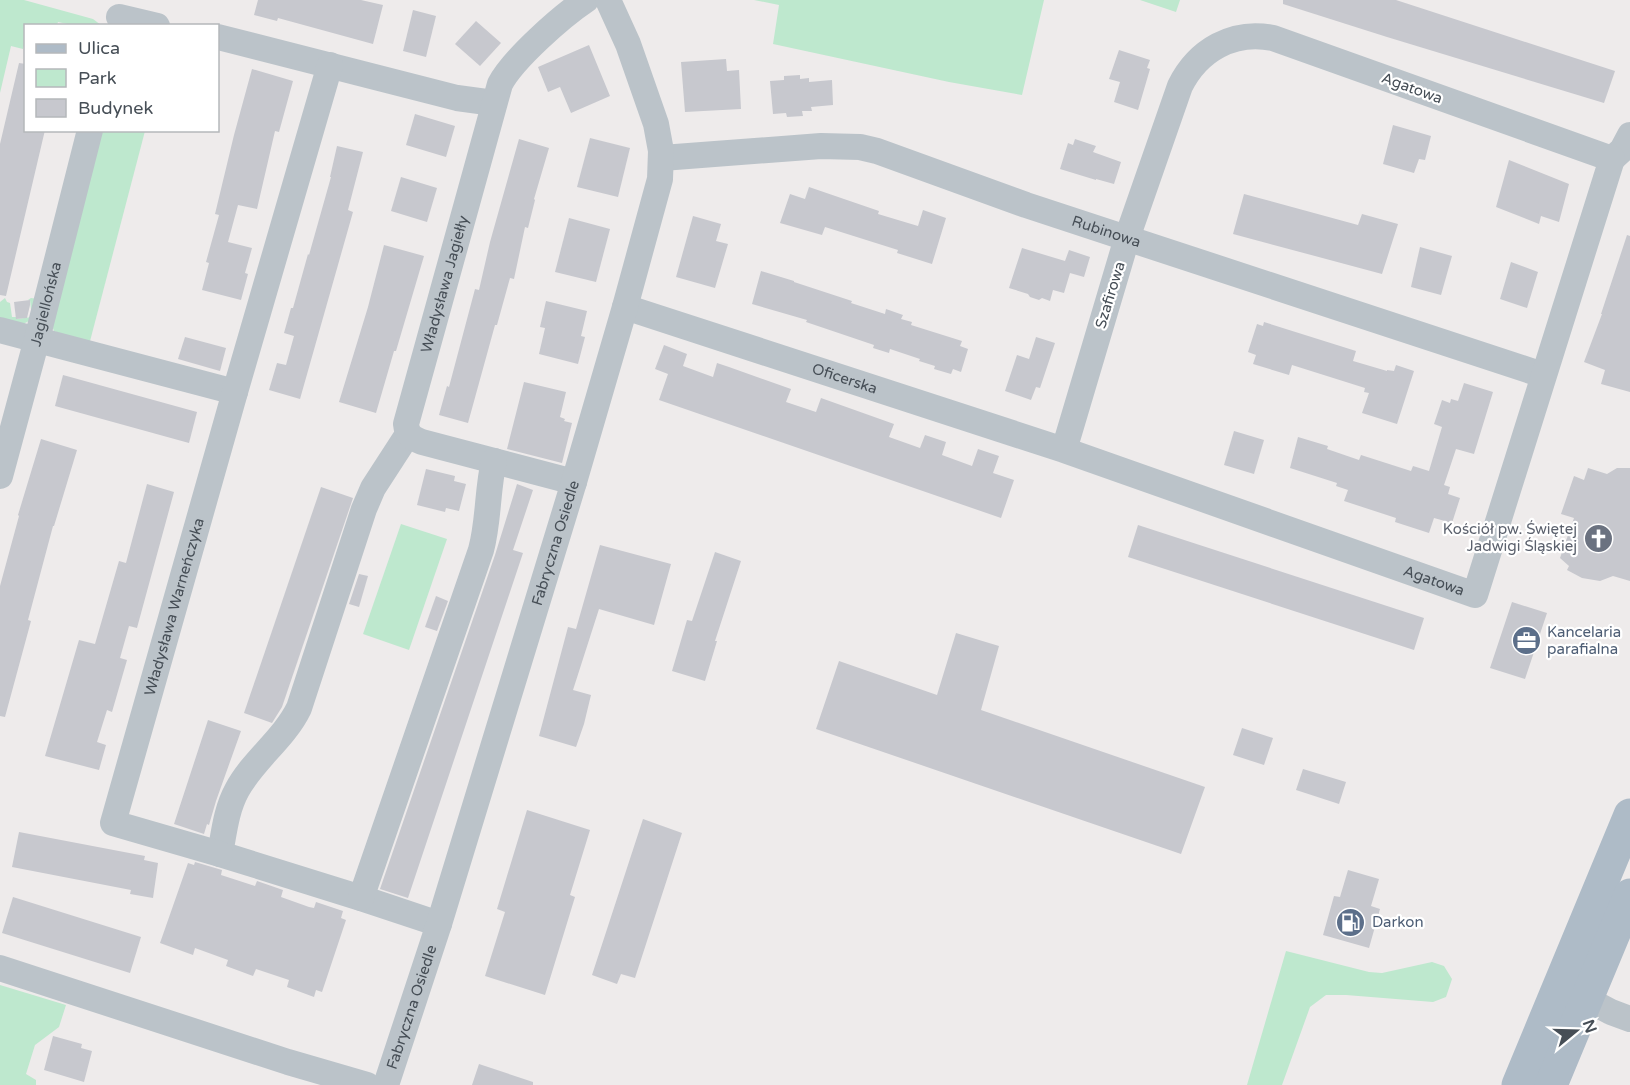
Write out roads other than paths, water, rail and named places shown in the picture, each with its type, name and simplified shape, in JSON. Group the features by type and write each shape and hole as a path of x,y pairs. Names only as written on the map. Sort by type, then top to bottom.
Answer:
{"main road":[{"path":"1551,1085 1573,992 1630,815"},
{"path":"1518,1085 1630,895"}],"street":[{"name":"Władysława Jagiełły","path":"408,434 406,421 500,84 512,66 559,21 586,0"},
{"name":"Fabryczna Osiedle","path":"386,1085 439,924 574,482 660,179 662,158 652,109 628,44 608,0"},
{"path":"118,14 150,24"},
{"name":"Agatowa","path":"1211,49 1244,36 1274,38 1612,159"},
{"path":"219,37 458,98 494,103"},
{"name":"Szafirowa","path":"1064,450 1127,237 1180,87 1186,74 1211,49"},
{"name":"Władysława Warneńczyka","path":"220,854 113,823 330,65"},
{"name":"Jagiellońska","path":"0,476 89,132"},
{"name":"Agatowa","path":"1064,450 1475,595 1612,159 1622,150 1630,135"},
{"name":"Rubinowa","path":"662,158 821,146 860,147 877,151 1026,205 1543,375"},
{"name":"Oficerska","path":"625,307 1064,450"},
{"path":"0,330 235,392"},
{"path":"439,924 220,854 228,811 245,777 289,726 299,708 364,509 373,488 408,434 422,442 574,482"},
{"path":"361,898 481,550 494,461"},
{"path":"0,968 288,1062 367,1085"},
{"path":"1573,992 1611,1012 1630,1019"}],"place":[{"name":"Kościół pw. Świętej Jadwigi Śląskiej","path":"1598,538"},
{"name":"Kancelaria parafialna","path":"1526,641"},
{"name":"Darkon","path":"1351,922"}]}
